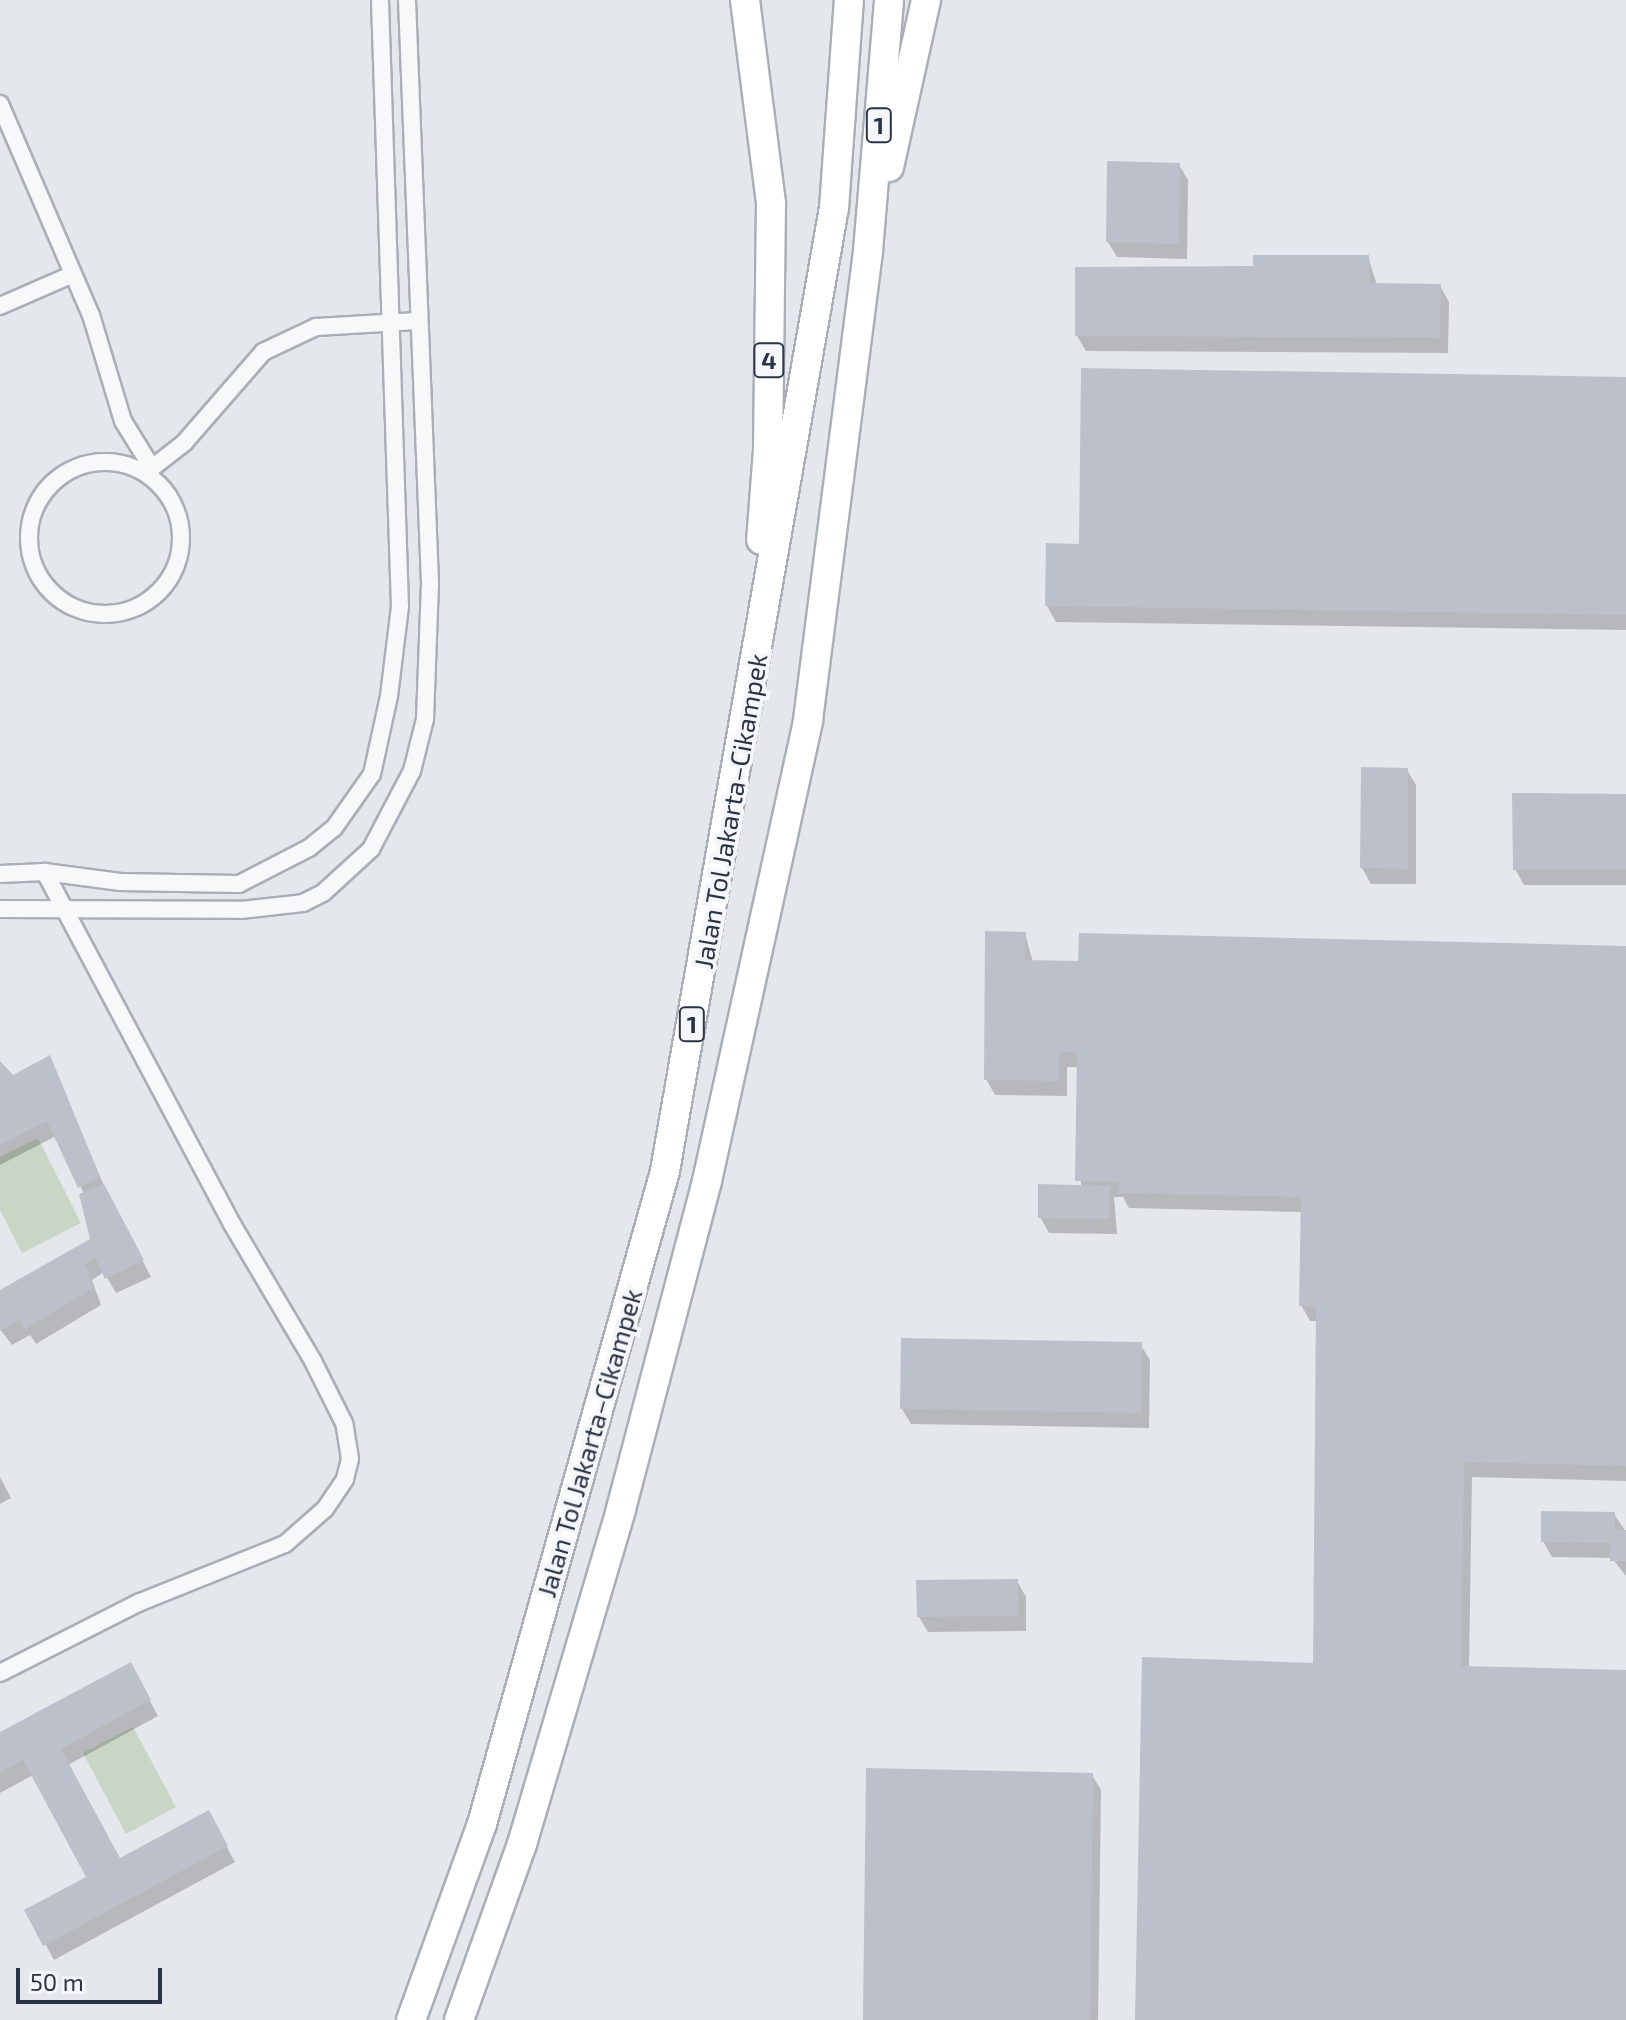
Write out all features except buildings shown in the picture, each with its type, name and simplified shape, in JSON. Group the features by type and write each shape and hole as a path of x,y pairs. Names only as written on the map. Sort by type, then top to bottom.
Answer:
{"highway":[{"name":"4","path":"745,0 771,204 768,450 746,721"},
{"name":"Jalan Tol Jakarta–Cikampek","path":"411,2020 482,1824 665,1171 834,208 849,0"},
{"name":"Jalan Tol Jakarta–Cikampek","path":"459,2020 527,1829 621,1509 707,1181 808,720 868,251 889,0"},
{"path":"868,251 924,30 926,0"}],"street":[{"path":"0,874 45,872 120,882 239,884 309,848 334,828 372,774 389,696 400,607 380,0"},
{"path":"0,909 63,905 241,910 303,903 323,893 371,849 412,771 425,719 430,583 407,0"},
{"path":"0,104 5,130 91,315 123,421 152,473 172,500 181,529 179,559 165,586 143,606 114,615 84,613 57,599 38,576 28,547 30,517 44,490 67,470 95,461 125,464 152,473"},
{"path":"0,306 71,275"},
{"path":"152,473 184,443 263,352 316,327 418,321"},
{"path":"0,1673 138,1603 285,1544 325,1509 345,1479 350,1459 344,1423 313,1361 232,1224 45,872"}],"green space":[{"path":"38,1138 81,1223 22,1253 0,1210 0,1157"},
{"path":"133,1727 176,1807 126,1834 83,1753"}]}
